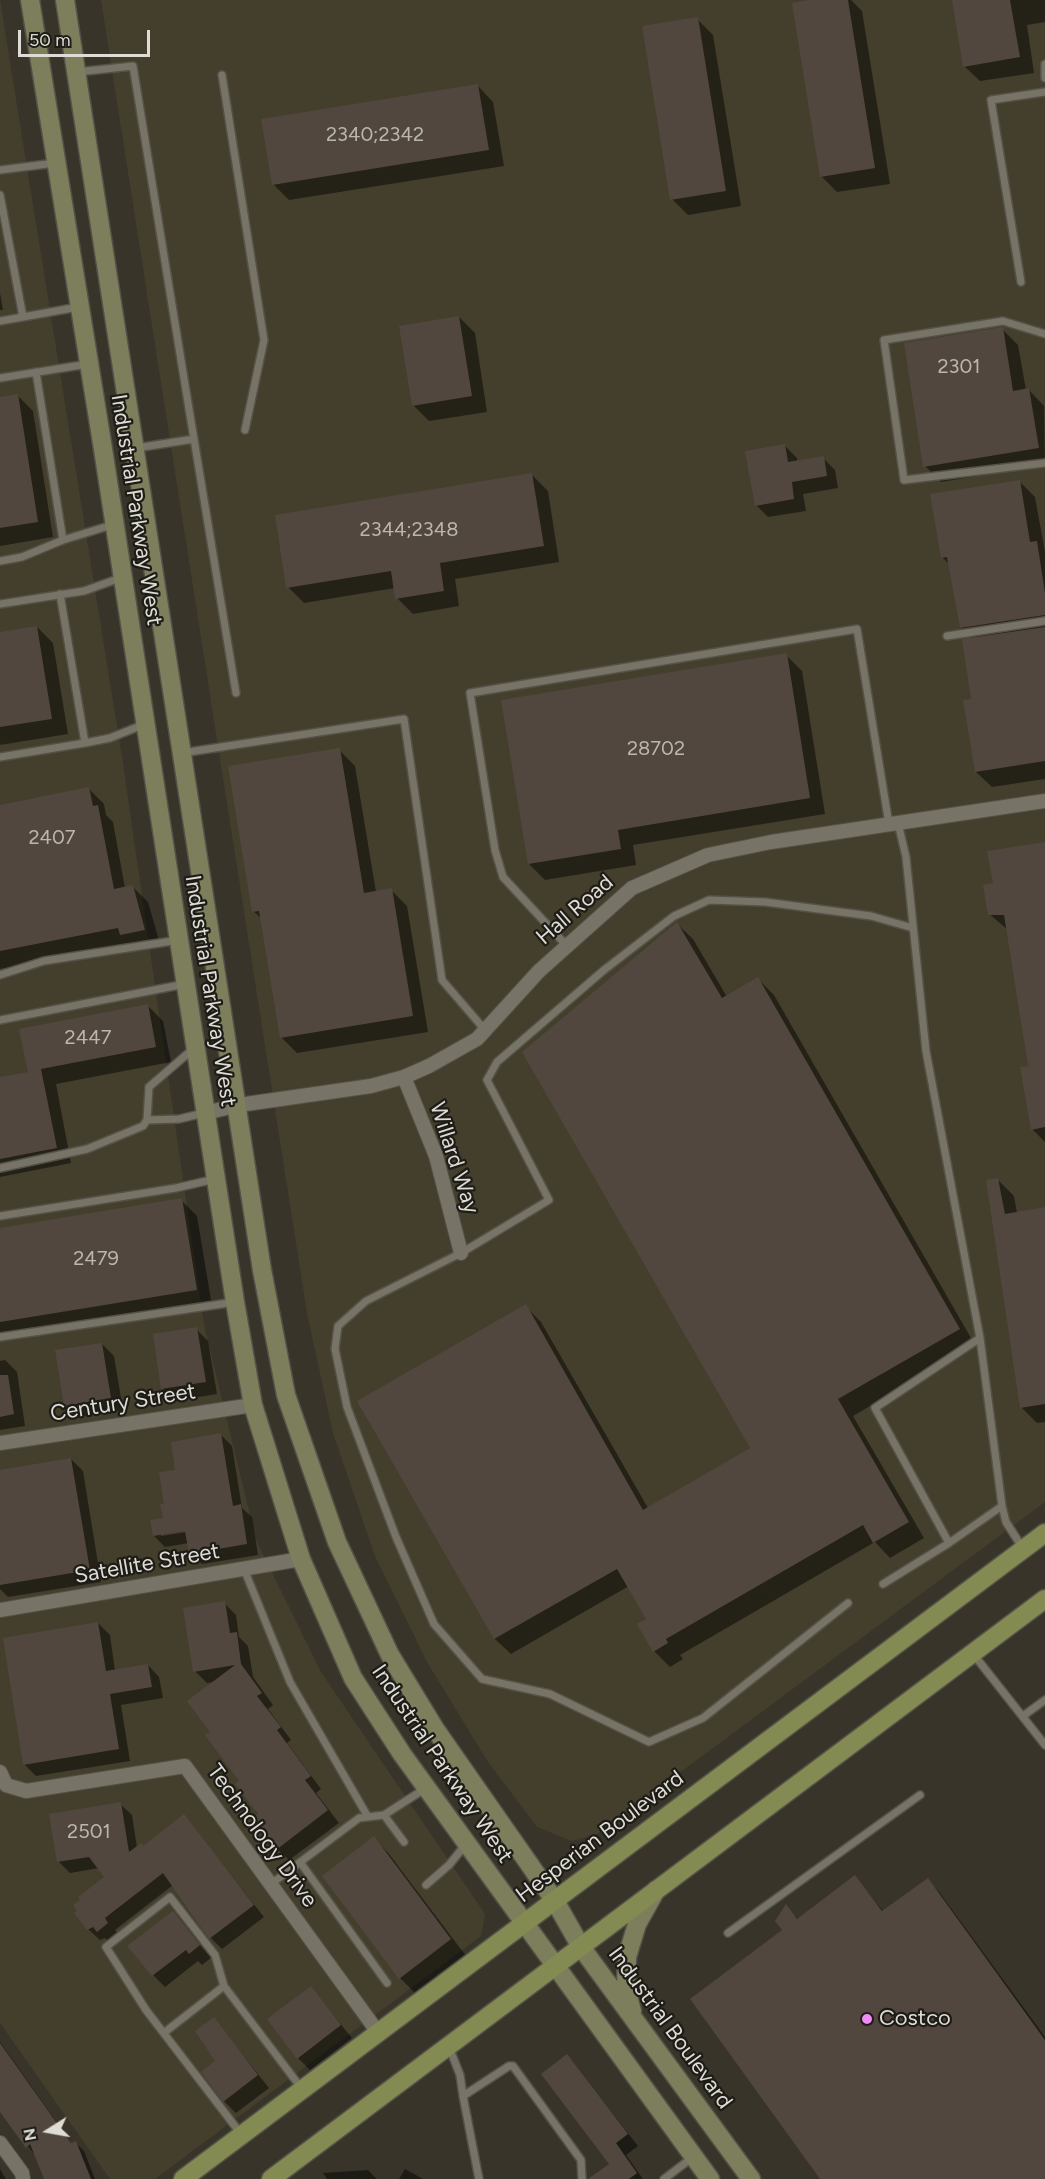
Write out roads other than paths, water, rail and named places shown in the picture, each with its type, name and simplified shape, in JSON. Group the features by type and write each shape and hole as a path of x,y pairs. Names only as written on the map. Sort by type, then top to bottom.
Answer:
{"main road":[{"name":"Industrial Parkway West","path":"30,0 115,524 215,1179 253,1405 301,1559 353,1678 426,1788 523,1924"},
{"name":"Industrial Parkway West","path":"65,0 262,1270 286,1395 337,1542 390,1655 435,1729 555,1901"},
{"path":"103,449 133,446"},
{"name":"Hesperian Boulevard","path":"183,2179 377,2031 555,1901 1045,1533"},
{"path":"271,2179 1045,1599"},
{"path":"634,2019 626,1989 627,1957 637,1924 657,1890"},
{"name":"Industrial Boulevard","path":"555,1901 581,1947 752,2179"},
{"path":"523,1924 710,2179"}],"street":[{"name":"Hall Road","path":"205,1113 238,1105 371,1086 404,1077 477,1039 566,945 632,888 708,855 771,842 1045,801"},
{"name":"Willard Way","path":"404,1077 436,1156 461,1253"},
{"name":"Century Street","path":"0,1443 253,1405"},
{"name":"Satellite Street","path":"0,1610 301,1559"},
{"name":"Technology Drive","path":"0,1772 6,1785 26,1791 185,1766 377,2031"},
{"path":"0,2143 22,2173 23,2179"}],"lane":[{"path":"1045,64 1045,78"},
{"path":"76,72 133,66 236,693"},
{"path":"222,75 264,340 245,430"},
{"path":"1021,282 991,100 1045,92"},
{"path":"0,170 57,162"},
{"path":"0,195 23,317"},
{"path":"0,321 80,306"},
{"path":"1045,334 1002,321 884,340 904,480 1045,463"},
{"path":"0,378 88,364"},
{"path":"36,372 63,540"},
{"path":"133,446 194,439"},
{"path":"0,561 22,557 63,540 115,524"},
{"path":"0,604 84,591 123,577"},
{"path":"60,594 85,743"},
{"path":"947,636 1045,621"},
{"path":"566,945 503,877 495,850 470,693 857,629 893,824 906,856 926,1051 980,1338 1002,1506 1006,1522 1023,1549"},
{"path":"182,753 404,718 442,980 485,1030"},
{"path":"0,757 110,738 145,724"},
{"path":"848,1603 704,1718 649,1742 550,1694 482,1679 434,1624 405,1559 347,1407 335,1349 338,1326 366,1301 461,1253 549,1200 487,1080 497,1062 604,970 674,916 709,900 765,902 872,916 913,928"},
{"path":"0,975 44,961 179,940"},
{"path":"0,1020 185,984"},
{"path":"0,1168 87,1149 143,1126 147,1120 149,1087 195,1047"},
{"path":"147,1120 179,1119 205,1113"},
{"path":"0,1215 176,1188 215,1179"},
{"path":"0,1337 235,1302"},
{"path":"948,1543 874,1408 980,1338"},
{"path":"883,1584 1002,1506"},
{"path":"244,1569 290,1682 368,1817"},
{"path":"973,1653 1045,1745"},
{"path":"1023,1716 1045,1700"},
{"path":"271,1884 359,1818 384,1815 426,1788"},
{"path":"728,1933 920,1795"},
{"path":"384,1815 404,1842"},
{"path":"426,1885 449,1865 466,1844"},
{"path":"300,1862 387,1983"},
{"path":"242,2135 146,2010 106,1947 170,1897 215,1955 224,1986 302,2089"},
{"path":"165,2032 224,1986"},
{"path":"449,2046 460,2075 479,2179"},
{"path":"463,2096 506,2067 513,2066 581,2160 582,2179"},
{"path":"664,2179 693,2156"}],"place":[{"name":"Costco","path":"867,2019"}]}
